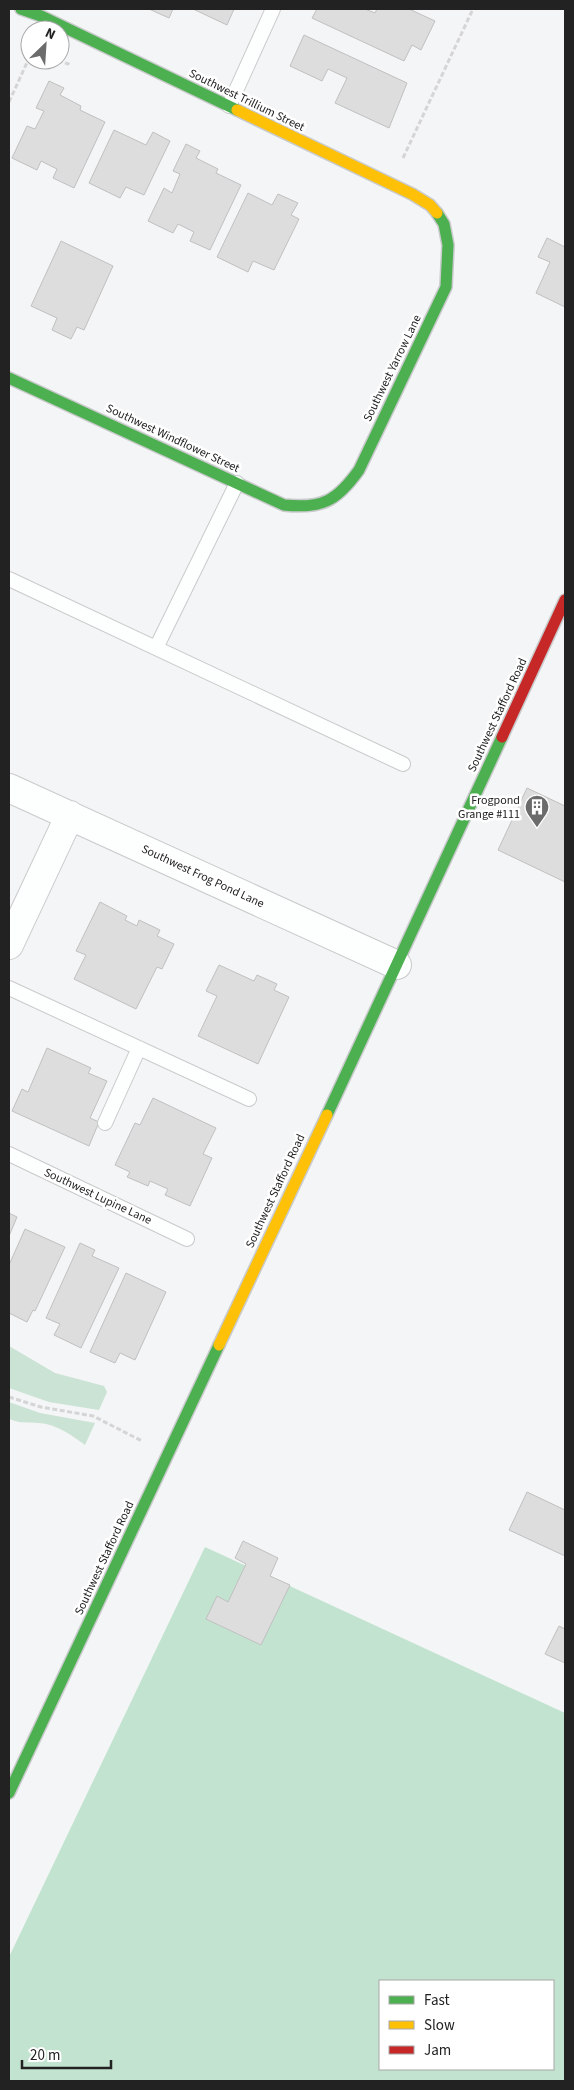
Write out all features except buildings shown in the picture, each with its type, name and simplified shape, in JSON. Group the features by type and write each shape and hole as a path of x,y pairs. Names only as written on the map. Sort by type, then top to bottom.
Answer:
{"main road":[{"name":"Southwest Trillium Street","path":"21,9 41,16 412,194 433,208 447,233"},
{"name":"Southwest Yarrow Lane","path":"329,503 346,489 359,470 446,286 450,260 447,233"},
{"name":"Southwest Windflower Street","path":"9,378 284,504 306,507 329,503"},
{"name":"Southwest Stafford Road","path":"9,1793 397,965 565,600"}],"street":[{"name":"Southwest Frog Pond Lane","path":"9,788 397,965"},
{"path":"9,945 70,816"}],"lane":[{"path":"229,106 273,9"},
{"path":"156,648 237,483"},
{"path":"9,579 403,764"},
{"path":"9,988 250,1099"},
{"path":"105,1123 139,1048"},
{"name":"Southwest Lupine Lane","path":"9,1154 187,1239"}],"path":[{"path":"390,184 472,9"},
{"path":"9,102 24,70"},
{"path":"9,1397 42,1407 93,1416 167,1454"}],"green space":[{"path":"9,1346 55,1373 104,1386 107,1392 99,1410 49,1402 9,1388"},
{"path":"9,1402 40,1413 95,1423 85,1445 58,1428 45,1424 9,1419"},
{"path":"205,1547 565,1713 565,2081 9,2081 9,1957"}],"traffic: fast":[{"path":"21,9 41,16 237,110"},
{"path":"9,378 284,505 309,506 328,501 336,496 359,470 446,287 448,245 444,224 437,213"},
{"path":"327,1115 502,737"},
{"path":"9,1793 219,1345"}],"traffic: slow":[{"path":"237,110 412,194 430,205 437,213"},
{"path":"219,1345 327,1115"}],"traffic: jam":[{"path":"502,737 565,600"}],"place":[{"name":"Frogpond Grange #111","path":"537,828"}]}
